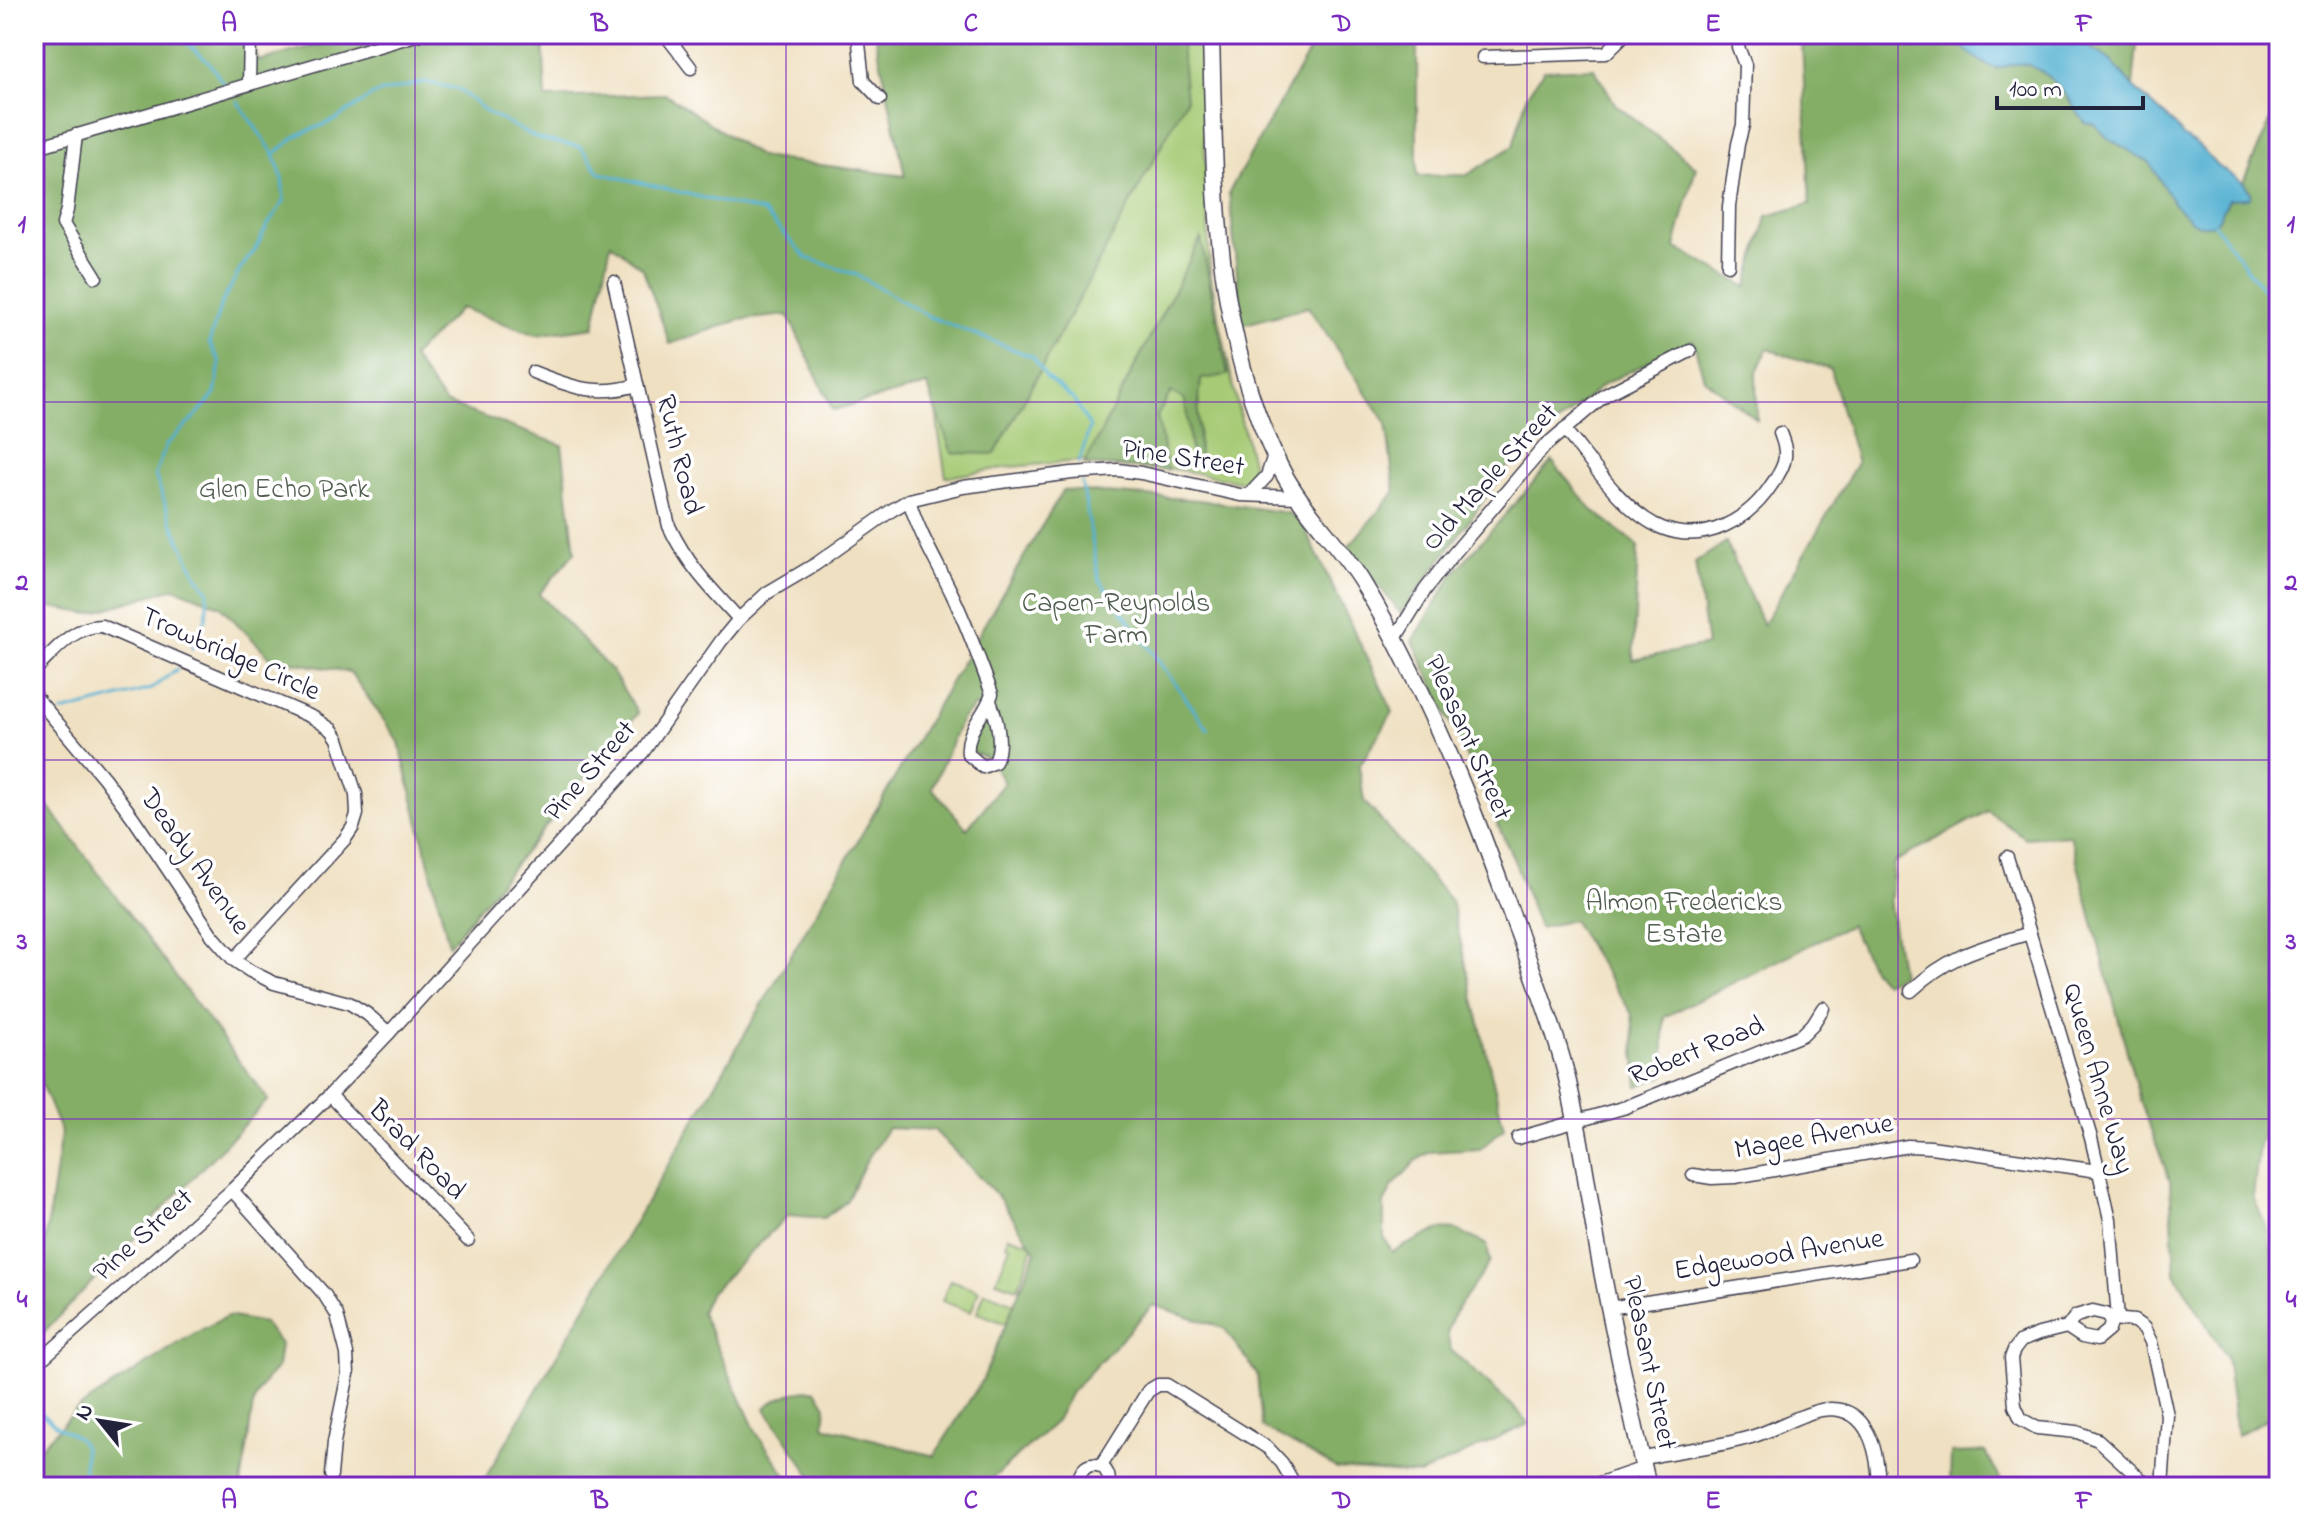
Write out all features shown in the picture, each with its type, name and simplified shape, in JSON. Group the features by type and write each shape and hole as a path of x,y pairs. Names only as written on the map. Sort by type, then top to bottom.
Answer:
{"main road":[{"name":"Pleasant Street","path":"1211,34 1216,210 1220,247 1240,358 1254,406 1274,455 1298,497 1364,585 1394,640 1465,792 1514,920 1558,1045 1576,1121 1609,1308 1648,1487"}],"street":[{"path":"249,84 250,34"},
{"path":"34,148 419,34"},
{"path":"665,34 691,68"},
{"path":"858,34 863,81 880,99"},
{"path":"1483,57 1606,53 1625,34"},
{"path":"1728,265 1729,206 1743,125 1745,65 1738,47 1741,34"},
{"path":"76,135 63,224 96,277"},
{"name":"Ruth Road","path":"614,282 669,526 689,563 739,619"},
{"name":"Old Maple Street","path":"1394,640 1425,590 1528,464 1605,395 1690,351"},
{"path":"533,372 600,392 637,385"},
{"path":"1564,429 1628,505 1653,524 1684,534 1717,529 1737,519 1757,503 1784,463 1786,449 1780,433"},
{"path":"1249,495 1267,476 1274,455"},
{"name":"Pine Street","path":"34,1366 232,1190 389,1033 643,752 714,650 739,619 767,593 807,570 909,500 963,487 1118,470 1249,495 1298,497"},
{"path":"909,500 975,647 992,694 988,707 973,726 967,747 968,754 983,767 995,762 1000,746 990,701"},
{"name":"Trowbridge Circle","path":"34,671 74,634 87,627 102,626 314,718 335,734 358,800 353,827 234,960"},
{"name":"Deady Avenue","path":"34,695 104,778 212,935 234,960 274,983 349,1003 389,1033"},
{"name":"Queen Anne Way","path":"2007,857 2091,1138 2110,1219 2115,1319"},
{"path":"1911,991 1959,955 2030,933"},
{"name":"Robert Road","path":"1518,1138 1626,1107 1802,1035 1823,1008"},
{"name":"Brad Road","path":"330,1095 468,1240"},
{"name":"Magee Avenue","path":"1693,1175 1735,1177 1908,1146 2098,1171"},
{"path":"232,1190 324,1294 337,1315 347,1354 348,1374 334,1442 331,1475"},
{"name":"Edgewood Avenue","path":"1609,1308 1910,1260"},
{"path":"2149,1487 2098,1440 2077,1432 2044,1430 2021,1419 2017,1413 2011,1358 2021,1341 2067,1327 2076,1316 2086,1312 2099,1311 2144,1328 2151,1342 2167,1415 2162,1487"},
{"path":"2067,1327 2082,1337 2097,1340 2109,1330 2115,1319"},
{"path":"1101,1466 1148,1391 1158,1385 1167,1385 1268,1448 1282,1463 1296,1487"},
{"path":"1588,1487 1642,1464 1753,1437 1815,1412 1837,1410 1856,1418 1870,1434 1879,1487"},
{"path":"1080,1487 1079,1475 1093,1465 1101,1466 1109,1475 1108,1487"}],"green space":[{"name":"Glen Echo Park","path":"34,34 248,34 259,61 350,34 543,34 546,98 666,94 760,157 905,176 875,34 1180,34 1186,100 995,454 952,453 927,385 833,410 788,315 739,320 670,344 643,269 611,243 594,327 536,335 461,308 412,357 445,403 562,445 575,552 539,594 611,670 638,713 449,945 399,742 350,672 272,659 220,606 175,588 89,614 34,604"},
{"path":"908,34 1200,34 1210,274 1255,474 1249,483 1113,458 1010,467 946,477 938,428"},
{"name":"Almon Fredericks Estate","path":"1319,34 1417,34 1417,176 1467,175 1513,146 1527,95 1544,70 1594,68 1616,105 1696,167 1675,247 1747,287 1767,216 1810,204 1802,42 1816,34 1949,34 1997,69 2015,63 2027,64 2056,84 2085,123 2094,124 2108,138 2150,163 2174,204 2218,220 2229,199 2251,193 2243,182 2279,102 2279,1106 2268,1120 2259,1146 2253,1197 2266,1226 2279,1285 2279,1416 2237,1435 2226,1357 2175,1273 2170,1181 2140,1101 2070,835 2025,838 1988,811 1894,862 1890,906 1901,975 1884,983 1872,969 1850,925 1664,1017 1664,1076 1638,1086 1632,1014 1572,920 1539,928 1514,860 1413,641 1454,573 1552,461 1591,509 1638,546 1633,660 1707,645 1695,563 1726,542 1763,625 1857,463 1830,369 1767,349 1756,374 1757,420 1704,379 1693,340 1604,384 1512,462 1401,614 1348,547 1395,492 1386,422 1308,307 1242,325 1229,192"},
{"path":"2076,34 2131,34 2137,44 2133,87 2111,61 2081,42"},
{"path":"1201,238 1228,375 1201,379 1199,465 1192,461 1185,400 1171,392 1157,416 1168,470 1084,465"},
{"name":"Capen-Reynolds Farm","path":"1063,490 1199,500 1288,513 1302,523 1393,712 1359,766 1364,801 1451,901 1504,1128 1480,1149 1430,1152 1416,1161 1392,1187 1384,1204 1384,1237 1392,1252 1440,1229 1457,1230 1487,1245 1490,1262 1453,1315 1447,1334 1451,1350 1518,1411 1528,1424 1419,1475 1337,1469 1262,1427 1257,1374 1224,1328 1153,1305 1071,1392 1055,1422 983,1487 819,1487 765,1408 790,1394 817,1391 826,1406 824,1426 934,1456 983,1379 1036,1251 996,1194 934,1130 888,1128 866,1161 846,1202 824,1218 788,1215 709,1294 701,1312 756,1432 794,1487 480,1487","holes":["975,706 981,711 971,752 989,758 1004,783 967,829 932,788 962,718"]},
{"path":"34,787 268,1100 34,1342 34,1317 61,1133 34,1066"},
{"path":"1008,1236 1034,1244 1018,1288 996,1281 1010,1246 1006,1244"},
{"path":"950,1280 979,1290 971,1312 942,1301"},
{"path":"985,1292 1014,1303 1007,1324 977,1313"},
{"path":"227,1316 264,1323 280,1344 277,1368 260,1387 253,1406 241,1487 34,1487 34,1454 77,1409 188,1337"},
{"path":"1985,1452 2005,1487 1950,1487 1951,1453"}],"water":[{"path":"1949,34 2076,34 2081,42 2111,61 2183,136 2199,146 2216,165 2243,182 2251,193 2250,198 2229,199 2218,220 2211,225 2191,221 2174,204 2150,163 2108,138 2094,124 2085,123 2051,78 2025,64 1999,68 1987,65"}],"waterway":[{"path":"176,34 207,60 224,84"},
{"path":"274,154 298,135 335,120 375,94 425,82 458,89 488,113 538,139 581,147 600,173 763,212 807,258 857,275 928,316 1033,357 1046,377 1073,399 1090,427 1079,463"},
{"path":"192,648 206,618 208,591 196,575 172,523 155,475 166,445 215,394 220,362 209,343 221,304 284,201 282,177 274,154 237,101"},
{"path":"2212,221 2279,311"},
{"path":"1082,483 1099,579 1208,729"},
{"path":"62,712 151,689 177,669"},
{"path":"34,720 45,716"},
{"path":"34,1408 78,1438 84,1447 84,1487"}]}
